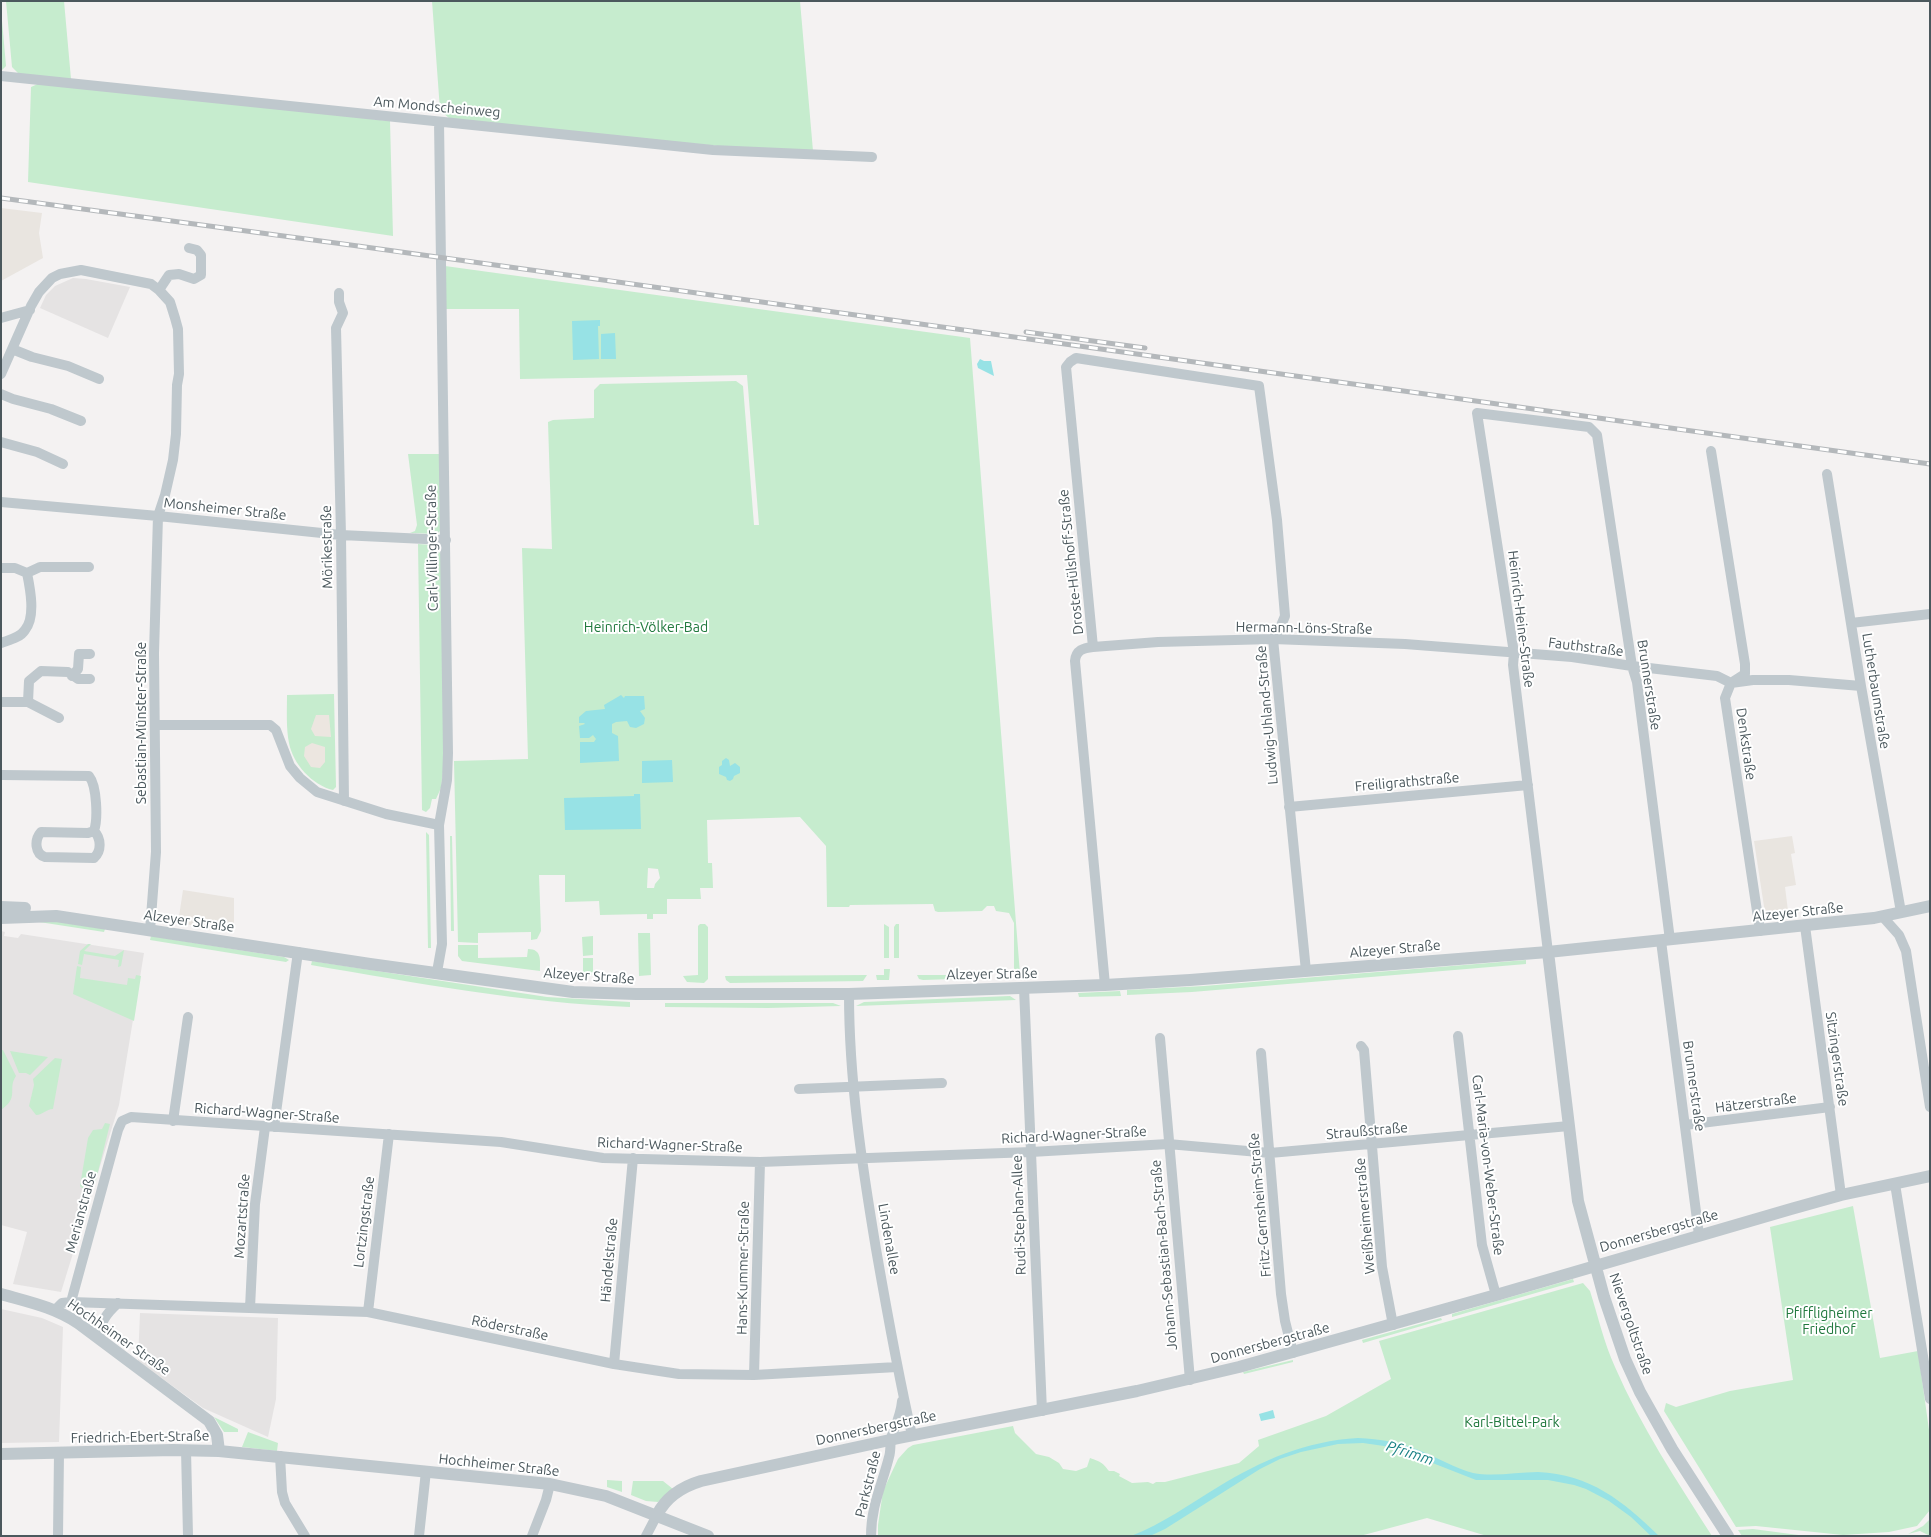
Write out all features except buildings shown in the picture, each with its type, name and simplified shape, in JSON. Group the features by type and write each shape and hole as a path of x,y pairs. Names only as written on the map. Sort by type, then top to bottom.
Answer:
{"street":[{"name":"Am Mondscheinweg","path":"1,76 713,150 872,157"},
{"name":"Carl-Villinger-Straße","path":"437,972 442,944 439,825 447,780 448,754 439,122"},
{"path":"1,374 4,362 45,284 60,274 81,270 134,279 151,284 159,290 169,276 173,274 179,274 188,278 199,277 201,272 201,255 198,250 190,248"},
{"name":"Sebastian-Münster-Straße","path":"150,930 156,852 154,653 158,516 166,495 173,460 179,374 177,324 170,302 159,290"},
{"name":"Mörikestraße","path":"339,293 339,302 343,313 336,328 341,535 344,802"},
{"path":"1,318 30,310"},
{"path":"12,349 32,357 68,366 99,379"},
{"name":"Droste-Hülshoff-Straße","path":"1105,985 1075,661 1076,655 1081,650 1093,647 1066,367 1073,360 1081,358 1184,375"},
{"name":"Ludwig-Uhland-Straße","path":"1184,375 1259,386 1277,520 1285,616 1273,639 1306,971"},
{"path":"1,394 51,409 81,421"},
{"name":"Heinrich-Heine-Straße","path":"1548,952 1513,665 1514,653 1477,413 1589,427 1597,435"},
{"name":"Brunnerstraße","path":"1597,435 1632,666 1637,682 1685,1125 1699,1235"},
{"path":"1,442 37,452 63,464"},
{"name":"Denkstraße","path":"1711,451 1745,664 1745,674 1731,683 1725,698 1760,931"},
{"name":"Lutherbaumstraße","path":"1827,474 1861,686 1901,912"},
{"name":"Monsheimer Straße","path":"1,502 341,535 446,540"},
{"path":"1,568 15,568 27,572 40,567 89,567"},
{"path":"1,643 21,634 29,625 31,592 27,572"},
{"path":"1851,623 1930,614"},
{"name":"Hermann-Löns-Straße","path":"1093,647 1158,642 1273,639 1405,644 1514,653"},
{"name":"Fauthstraße","path":"1514,653 1572,657 1717,676 1731,683 1754,680 1789,680 1861,686"},
{"path":"72,676 78,669 79,654 90,654"},
{"path":"28,702 29,681 41,671 68,672 78,680 90,680"},
{"path":"1,702 28,702 59,718"},
{"path":"156,725 270,725 276,730 286,757 300,778 319,793 408,820 439,825"},
{"path":"2,775 89,776 93,783 96,796 94,831 97,834 99,852 94,858 45,857 40,855 37,852 37,838 40,832 88,833 94,831"},
{"name":"Freiligrathstraße","path":"1289,807 1528,785"},
{"name":"Alzeyer Straße","path":"1,908 30,908 56,916 573,992 636,994 849,994 1105,985 1548,952 1883,917 1930,906"},
{"name":"Alzeyer Straße","path":"1,918 56,916"},
{"path":"1883,917 1899,935 1906,951 1930,1107"},
{"name":"Sitzingerstraße","path":"1805,926 1841,1195"},
{"name":"Mozartstraße","path":"250,1308 254,1204 269,1127 298,952"},
{"name":"Nievergoltstraße","path":"1548,952 1578,1202 1595,1266 1619,1341 1640,1392 1672,1448 1728,1536"},
{"name":"Rudi-Stephan-Allee","path":"1024,988 1042,1411"},
{"name":"Lindenallee","path":"849,994 854,1087 861,1158 897,1367 912,1435"},
{"name":"Richard-Wagner-Straße","path":"173,1121 188,1017"},
{"name":"Carl-Maria-von-Weber-Straße","path":"1458,1036 1482,1244 1496,1295"},
{"name":"Johann-Sebastian-Bach-Straße","path":"1160,1038 1190,1380"},
{"name":"Weißheimerstraße","path":"1361,1046 1364,1050 1382,1267 1393,1325"},
{"name":"Fritz-Gernsheim-Straße","path":"1261,1053 1281,1294 1285,1322 1293,1353"},
{"path":"799,1089 942,1083"},
{"name":"Hätzerstraße","path":"1685,1125 1830,1107"},
{"name":"Richard-Wagner-Straße","path":"118,1130 122,1121 128,1118 501,1142 603,1158 760,1162 1031,1152 1168,1144"},
{"name":"Straußstraße","path":"1168,1144 1270,1153 1569,1126"},
{"name":"Merianstraße","path":"71,1302 118,1130"},
{"name":"Lortzingstraße","path":"368,1312 388,1134"},
{"name":"Händelstraße","path":"614,1364 633,1158"},
{"name":"Hans-Kummer-Straße","path":"754,1375 760,1162"},
{"name":"Donnersbergstraße","path":"657,1515 667,1500 688,1485 912,1435 1042,1411 1190,1380 1393,1325 1841,1195 1930,1176"},
{"path":"1895,1184 1930,1399"},
{"name":"Hochheimer Straße","path":"1,1294 41,1304 68,1316 209,1421 216,1434 219,1451"},
{"path":"99,1339 102,1322 118,1302"},
{"name":"Röderstraße","path":"55,1310 62,1303 118,1302 368,1312 614,1364 679,1374 754,1375 897,1367"},
{"name":"Lindenallee","path":"891,1440 901,1409 903,1394"},
{"name":"Parkstraße","path":"871,1536 872,1514 890,1454 891,1440"},
{"path":"186,1450 188,1536"},
{"name":"Friedrich-Ebert-Straße","path":"1,1454 186,1450 280,1456"},
{"path":"58,1536 59,1453"},
{"path":"280,1456 282,1492 285,1503 305,1536"},
{"name":"Hochheimer Straße","path":"280,1456 550,1484 606,1496 708,1536"},
{"path":"419,1536 426,1472"},
{"path":"532,1536 550,1484"},
{"path":"646,1536 657,1515"}],"shaded area":[{"path":"1,208 42,213 39,233 43,258 1,281"},
{"path":"73,278 130,287 108,338 40,308 46,295 55,286"},
{"path":"1792,836 1795,853 1791,854 1796,885 1785,887 1788,911 1765,913 1754,841"},
{"path":"183,890 234,898 234,932 178,923"},
{"path":"1,931 5,932 4,936 18,938 21,934 144,953 119,1105 61,1292 13,1284 27,1232 1,1225"},
{"path":"1,1309 42,1318 63,1327 59,1442 1,1443"},
{"path":"140,1313 278,1318 276,1399 268,1437 203,1408 138,1361"}],"green space":[{"path":"6,1 64,1 71,79 19,74 12,67"},
{"path":"432,1 800,1 813,151 747,149 450,119 440,110"},
{"path":"1,9 6,66 1,71"},
{"path":"40,83 390,121 393,236 28,182 31,87"},
{"name":"Heinrich-Völker-Bad","path":"445,266 970,338 1020,974 1016,973 1014,968 1014,923 1009,913 996,911 994,906 987,906 982,911 938,912 935,911 933,904 827,907 826,846 800,817 707,820 708,863 712,863 713,888 700,888 701,899 667,899 667,914 653,914 653,919 647,919 647,914 600,915 599,901 565,902 565,875 539,875 541,931 537,939 531,940 531,932 478,933 478,943 458,942 454,761 528,759 522,548 552,549 548,422 553,420 594,418 594,390 600,384 736,381 743,386 754,525 759,525 747,375 520,379 519,309 446,309","holes":["648,868 658,869 660,878 654,888 647,888"]},
{"path":"408,454 440,454 440,531 437,534 410,533 415,531 417,525"},
{"path":"418,544 432,545 441,554 444,763 441,788 436,799 432,799 430,808 426,812 422,810"},
{"path":"334,694 336,787 333,790 318,784 311,778 299,766 291,751 288,737 287,695"},
{"path":"426,832 429,835 431,948 428,948"},
{"path":"450,836 452,836 454,931 451,931"},
{"path":"40,919 105,929 104,932 39,922"},
{"path":"705,924 708,927 708,979 704,983 687,982 683,976 698,975 698,926"},
{"path":"884,924 889,927 889,958 884,958"},
{"path":"896,924 899,924 899,958 894,958 894,927"},
{"path":"638,933 650,933 651,975 639,976"},
{"path":"151,936 284,957 289,960 286,962 150,940"},
{"path":"593,936 593,955 583,956 582,937"},
{"path":"88,944 91,944 84,951 115,956 124,950 121,966 118,967 119,960 84,954 82,965 78,964 80,951"},
{"path":"458,945 478,945 478,958 527,957 528,949 533,949 539,956 540,971 462,961 458,956"},
{"path":"583,958 593,958 593,975 550,972 583,973"},
{"path":"1526,960 1526,964 1192,992 1127,995 1127,990 1204,986"},
{"path":"312,961 547,997 630,1002 630,1007 510,997 311,965"},
{"path":"77,966 81,967 80,978 127,985 128,978 135,979 136,975 141,976 134,1021 73,994"},
{"path":"884,969 890,969 889,980 877,980 876,975 884,975"},
{"path":"867,975 863,981 730,983 726,980 725,976"},
{"path":"917,975 986,975 984,978 923,980 919,979"},
{"path":"1120,991 1121,996 1079,997 1078,993"},
{"path":"1010,996 1016,1000 856,1006 864,1002"},
{"path":"665,1003 833,1003 841,1006 768,1008 665,1007"},
{"path":"1,1050 3,1050 16,1076 12,1097 1,1110"},
{"path":"10,1051 48,1057 30,1075 19,1073"},
{"path":"55,1058 62,1059 53,1109 36,1115 29,1106 34,1085 33,1079"},
{"path":"105,1123 110,1124 95,1184 93,1187 83,1189 80,1186 88,1138 93,1130 102,1129"},
{"name":"Pfiffligheimer Friedhof","path":"1853,1206 1880,1358 1918,1351 1930,1437 1930,1510 1917,1526 1889,1532 1843,1535 1756,1526 1736,1527 1664,1411 1666,1403 1676,1407 1730,1391 1793,1380 1770,1227"},
{"path":"1573,1279 1574,1282 1452,1317 1452,1314"},
{"name":"Karl-Bittel-Park","path":"1583,1283 1590,1291 1611,1358 1636,1411 1712,1536 1487,1536 1427,1518 1360,1536 878,1536 883,1491 898,1459 913,1445 1013,1426 1015,1433 1036,1454 1049,1457 1059,1463 1063,1469 1076,1471 1087,1467 1090,1458 1101,1463 1109,1471 1120,1474 1119,1476 1132,1483 1148,1482 1153,1484 1165,1482 1239,1463 1259,1446 1258,1440 1326,1416 1391,1379 1379,1341"},
{"path":"1441,1318 1442,1320 1363,1343 1362,1340"},
{"path":"1293,1360 1293,1362 1244,1374 1243,1372"},
{"path":"214,1417 238,1429 238,1432 224,1432"},
{"path":"248,1432 278,1443 277,1451 242,1447"},
{"path":"607,1480 622,1481 622,1492 607,1487"},
{"path":"633,1481 663,1481 673,1489 658,1502 646,1501 631,1495"},
{"path":"1930,1519 1930,1536 1920,1531 1908,1534 1923,1526"},
{"path":"1753,1529 1806,1536 1742,1536 1738,1530"}],"sand":[{"path":"316,715 329,715 331,737 315,736 311,729"},
{"path":"312,743 325,747 325,762 320,768 311,767 304,756 305,747"}],"water":[{"path":"600,320 600,326 598,326 599,359 573,360 572,321"},
{"path":"615,333 616,359 601,359 601,334"},
{"path":"980,359 991,361 994,376 978,368 977,364"},
{"path":"621,695 624,698 625,696 644,696 645,709 640,711 645,718 644,724 636,728 630,727 627,721 612,724 612,733 618,736 619,761 580,763 580,742 594,742 596,739 593,735 589,738 580,738 579,726 585,724 579,723 579,717 586,711 605,709 604,705"},
{"path":"726,758 729,760 730,766 735,763 740,767 740,773 730,781 719,774 719,767"},
{"path":"672,760 673,782 642,783 642,761"},
{"path":"634,794 640,794 641,829 565,830 564,798 634,796"},
{"path":"1273,1410 1275,1418 1261,1421 1259,1414"},
{"name":"Pfrimm","path":"1358,1438 1382,1440 1405,1445 1473,1473 1538,1472 1574,1478 1590,1484 1619,1501 1659,1536 1651,1536 1631,1517 1609,1501 1574,1485 1548,1480 1476,1480 1407,1453 1384,1446 1363,1443 1338,1444 1301,1452 1280,1459 1260,1469 1165,1529 1150,1536 1131,1536 1165,1520 1235,1477 1268,1460 1320,1443"}],"railway":[{"path":"1,198 1930,464"},
{"path":"1026,332 1145,348"}]}
